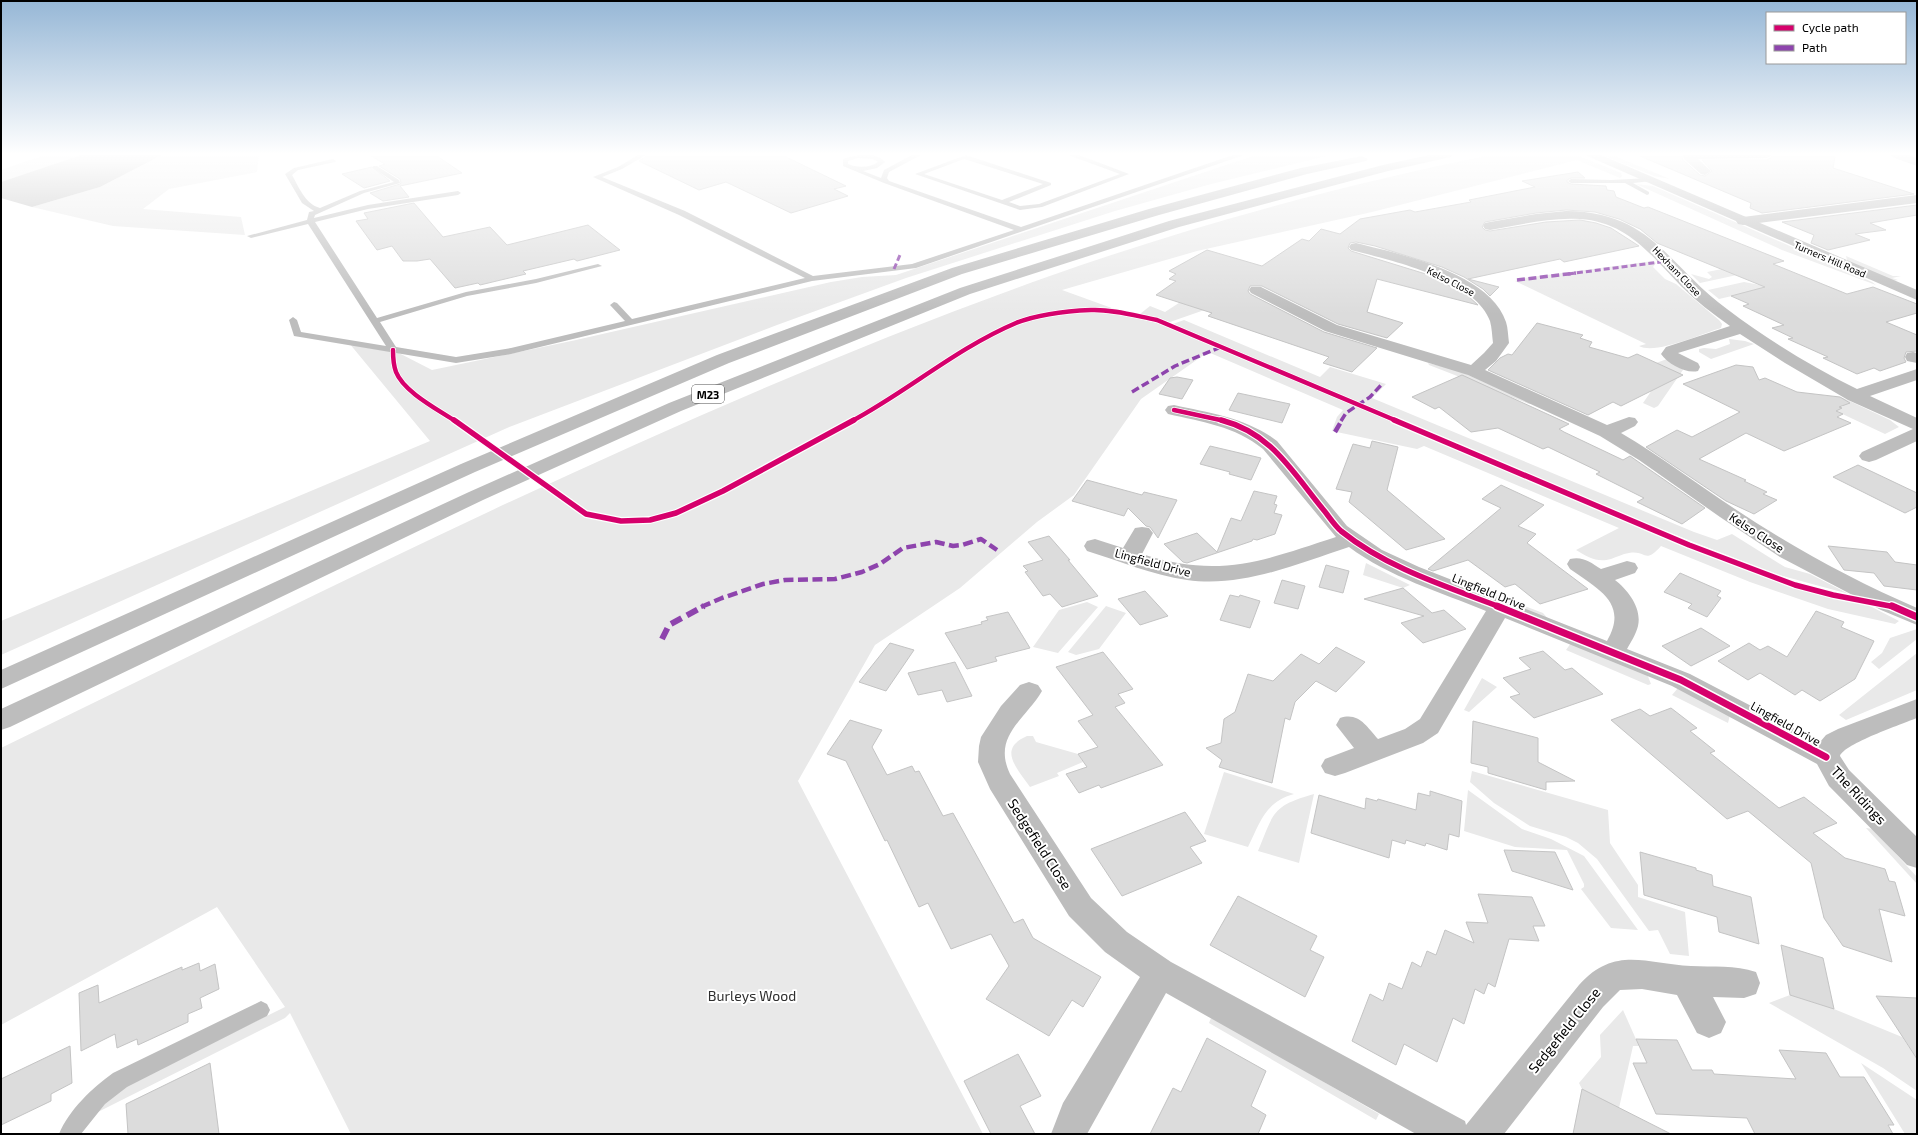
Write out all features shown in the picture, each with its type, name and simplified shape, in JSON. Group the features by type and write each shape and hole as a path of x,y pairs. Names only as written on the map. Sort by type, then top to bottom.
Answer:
{"main road":[{"name":"M23","path":"1,680 468,468 723,359 957,271 1172,208"},
{"name":"M23","path":"1,720 476,496 675,407 965,291 1174,224 1233,208"},
{"name":"Turners Hill Road","path":"1707,208 1743,221 1917,295"},
{"path":"1743,221 1846,208"},
{"name":"Hexham Close","path":"1490,226 1547,215 1568,214 1589,216 1614,222 1639,234 1649,242 1682,278 1742,328 1802,367 1854,396 1917,425"},
{"path":"1509,223 1529,232"},
{"name":"Kelso Close","path":"1362,253 1422,266 1463,285 1478,294 1488,304 1500,325 1502,334 1501,343 1497,349 1474,371"},
{"path":"1463,285 1482,281"},
{"name":"Kelso Close","path":"1258,290 1331,328 1474,371 1607,432 1646,456 1733,517 1788,552 1889,605 1917,617"},
{"path":"1692,367 1675,359 1669,354 1672,350 1742,328"},
{"path":"1400,368 1412,353"},
{"path":"1854,396 1917,374"},
{"name":"Lingfield Drive","path":"1174,410 1196,423 1233,423 1260,436 1274,449 1330,520 1350,538 1389,563 1499,608 1614,652 1704,691 1785,737 1826,757"},
{"path":"1607,432 1629,422"},
{"path":"1869,456 1917,434"},
{"path":"1130,556 1142,533"},
{"name":"Lingfield Drive","path":"1096,546 1182,571 1198,574 1237,572 1274,564 1350,538"},
{"path":"1578,564 1615,592 1627,610 1627,621 1614,652"},
{"path":"1598,578 1627,568"},
{"name":"Lingfield Drive","path":"1335,766 1414,736 1429,726 1499,608"},
{"name":"Sedgefield Close","path":"1029,691 997,732 991,745 993,766 1014,803 1080,906 1116,942 1160,973 1404,1109 1452,1134"},
{"name":"The Ridings","path":"1917,708 1835,742 1829,749 1826,757 1839,778 1917,856"},
{"path":"1349,725 1373,751"},
{"path":"1069,1134 1076,1116 1160,973"},
{"name":"Sedgefield Close","path":"1481,1134 1591,996 1602,984 1614,977 1628,974 1644,974 1687,981 1744,983"},
{"path":"1687,981 1709,1022"}],"lane":[{"path":"311,208 320,210"},
{"path":"325,208 312,214 310,221 393,350"},
{"path":"251,236 364,208"},
{"path":"670,208 812,279"},
{"path":"960,208 1022,230"},
{"path":"293,320 297,334 456,360 511,351 812,279 913,266 1088,208"},
{"path":"375,321 466,294 536,281 598,266"},
{"path":"614,305 631,323"},
{"path":"69,1134 105,1089 120,1080 261,1010"}],"green space":[{"path":"36,208 144,208 143,209 241,217 245,235 113,226"},
{"path":"1097,208 1126,208 906,278 777,325 507,428 1,655 1,621 430,441 349,343 393,350 432,370 576,340 831,282 862,277 896,275"},
{"name":"Burleys Wood","path":"1267,208 1388,208 1197,251 1062,290 1120,311 1118,314 1161,324 1745,569 1794,586 1868,605 1899,621 1895,624 1828,609 1750,582 1661,546 1648,556 1639,553 1626,553 1606,560 1593,559 1576,550 1619,528 1424,446 1417,449 1332,431 1337,417 1343,410 1208,352 1141,399 1074,495 1037,522 960,588 875,645 798,781 983,1134 351,1134 290,1013 285,1018 92,1115 119,1089 285,1007 217,907 1,1025 1,748 518,498 648,439 780,382 913,327 1047,277 1101,258"},
{"path":"1689,208 1703,208 1876,285 1782,250"},
{"path":"1846,256 1893,276 1901,276 1892,278 1898,280 1893,281 1850,263"},
{"path":"1653,261 1656,263 1653,267 1665,279 1676,284 1719,320 1722,324 1721,328 1668,346 1647,348 1639,346 1646,344 1515,281 1518,280 1516,279"},
{"path":"1722,269 1737,275 1700,283 1691,274 1709,279 1712,277 1707,272"},
{"path":"1744,282 1771,287 1719,299 1708,290"},
{"path":"1185,299 1213,307 1170,322 1140,314 1150,306 1165,312"},
{"path":"1184,320 1320,377 1330,367 1386,384 1372,398 1694,532 1717,540 1732,534 1785,567 1810,574 1849,594 1775,574 1658,528 1173,324"},
{"path":"1729,339 1754,344 1711,359 1699,352 1699,349 1716,349 1730,344"},
{"path":"1667,359 1685,367 1658,406 1654,408 1643,403 1663,374 1648,366"},
{"path":"1428,363 1457,370 1533,404 1529,404 1429,365"},
{"path":"1841,397 1890,420 1899,427 1885,434 1836,411 1846,404"},
{"path":"1366,563 1410,585 1403,588 1363,575"},
{"path":"1457,580 1543,613 1549,620 1455,583"},
{"path":"1087,602 1098,607 1058,653 1033,647 1059,610"},
{"path":"1106,606 1126,613 1099,649 1076,655 1068,652"},
{"path":"1917,629 1917,639 1879,669 1871,662 1882,653 1890,638"},
{"path":"1571,643 1647,674 1651,684 1648,685 1566,650"},
{"path":"1917,653 1917,690 1846,720 1839,715"},
{"path":"1482,678 1497,687 1469,712 1464,710"},
{"path":"1678,688 1730,715 1728,723 1672,695"},
{"path":"1027,736 1033,736 1036,742 1078,754 1083,762 1057,773 1059,776 1030,787 1015,766 1011,753 1013,747 1018,741"},
{"path":"1472,771 1608,810 1610,843 1638,885 1638,897 1685,912 1689,956 1670,954 1658,930 1649,931 1597,859 1578,843 1566,837 1530,826 1494,803 1470,782"},
{"path":"1224,772 1294,794 1276,802 1270,808 1260,822 1248,847 1204,834"},
{"path":"1468,790 1522,829 1551,839 1584,856 1638,930 1611,928 1581,889 1584,887 1584,884 1567,850 1515,847 1464,831"},
{"path":"1314,794 1299,863 1258,851 1276,812 1290,802"},
{"path":"1866,828 1873,829 1917,877 1917,884"},
{"path":"1790,995 1834,1009 1902,1037 1915,1056 1917,1056 1917,1091 1883,1068 1769,1003"},
{"path":"1623,1010 1639,1046 1633,1046 1619,1108 1582,1089 1579,1083 1601,1057 1600,1035"},
{"path":"1211,1018 1221,1022 1379,1114 1376,1120 1209,1023"},
{"path":"1861,1063 1917,1100 1917,1134 1905,1134"}],"building":[{"path":"389,208 418,208 443,237 490,227 507,245 588,225 620,250 577,261 574,259 523,271 526,274 480,285 478,283 455,288 430,259 403,261 392,246 377,250 356,221 368,219 364,213"},
{"path":"780,208 808,208 791,213"},
{"path":"1438,208 1650,208 1784,261 1773,264 1847,294 1873,287 1917,304 1917,313 1886,322 1917,335 1917,351 1906,352 1904,358 1906,362 1880,371 1874,368 1857,374 1823,358 1828,357 1788,339 1793,338 1772,328 1784,325 1743,306 1749,304 1731,296 1765,287 1657,243 1640,229 1619,219 1595,212 1566,210 1536,213 1485,222 1482,227 1485,230 1490,231 1546,222 1580,220 1611,228 1639,246 1564,262 1560,259 1468,279 1499,287 1490,296 1483,289 1464,277 1442,267 1375,246 1356,242 1350,243 1348,248 1351,251 1429,275 1467,295 1478,305 1377,279 1367,312 1403,323 1387,338 1338,324 1262,286 1250,286 1248,291 1250,294 1324,332 1377,348 1352,372 1323,363 1329,357 1208,316 1212,313 1156,295 1176,281 1169,279 1176,274 1169,271 1207,250 1262,266 1302,239 1309,241 1321,229 1340,234 1360,219 1410,210 1415,212"},
{"path":"1750,208 1802,208 1762,213"},
{"path":"1893,208 1917,208 1917,215 1870,223 1886,230 1855,234 1870,240 1828,250 1811,243 1814,235 1782,222"},
{"path":"1537,323 1583,335 1580,338 1592,342 1589,347 1628,358 1637,354 1683,375 1621,406 1613,402 1588,415 1488,370 1500,358 1508,354 1512,355"},
{"path":"1736,365 1753,367 1759,380 1765,378 1797,392 1840,397 1850,403 1839,407 1842,408 1836,411 1843,414 1837,417 1851,423 1784,451 1746,433 1699,459 1746,480 1744,481 1767,492 1763,494 1777,500 1754,514 1726,501 1646,447 1677,430 1692,437 1740,412 1683,384"},
{"path":"1462,375 1569,424 1559,429 1564,432 1623,460 1630,456 1705,508 1682,524 1637,502 1644,498 1596,474 1600,472 1548,447 1543,449 1498,428 1471,432 1439,407 1435,409 1412,397"},
{"path":"1177,377 1193,380 1182,399 1159,394 1170,378"},
{"path":"1238,393 1290,404 1282,423 1229,410"},
{"path":"1372,441 1398,447 1387,490 1445,539 1406,550 1349,502 1352,492 1336,489 1353,444 1370,448"},
{"path":"1210,446 1261,458 1251,480 1229,474 1230,472 1200,464"},
{"path":"1858,465 1917,493 1917,507 1905,513 1833,477"},
{"path":"1087,480 1142,495 1144,492 1177,500 1158,538 1150,527 1146,526 1128,508 1124,516 1072,501"},
{"path":"1501,485 1544,505 1518,526 1536,534 1527,543 1588,589 1540,604 1515,584 1505,587 1468,560 1433,571 1428,569 1501,508 1482,499"},
{"path":"1254,491 1277,496 1274,504 1277,505 1274,513 1282,515 1275,534 1257,540 1253,539 1252,541 1187,563 1183,562 1164,544 1197,533 1217,552 1231,518 1241,521"},
{"path":"1049,536 1098,596 1062,607 1050,594 1043,596 1025,572 1028,571 1023,566 1043,560 1028,542"},
{"path":"1828,546 1887,552 1895,562 1917,565 1917,590 1884,586 1874,573 1844,570"},
{"path":"1326,565 1349,571 1343,593 1319,587"},
{"path":"1680,573 1721,591 1717,596 1721,598 1707,617 1688,608 1692,604 1664,592"},
{"path":"1282,580 1305,586 1298,609 1274,603"},
{"path":"1403,588 1432,613 1444,610 1466,629 1423,643 1401,623 1424,616 1364,599"},
{"path":"1145,591 1168,616 1140,625 1118,599"},
{"path":"1230,595 1239,597 1240,595 1260,601 1250,628 1220,620"},
{"path":"1816,611 1844,622 1841,627 1874,641 1855,679 1820,701 1802,690 1795,695 1760,673 1748,680 1718,661 1749,643 1760,650 1768,646 1787,657"},
{"path":"1008,612 1030,648 995,657 997,661 967,669 945,633 982,624 981,622 988,620 986,617"},
{"path":"1701,628 1730,646 1691,666 1662,646"},
{"path":"890,643 914,650 886,691 859,682"},
{"path":"1336,647 1365,662 1336,692 1316,681 1295,702 1290,720 1285,718 1272,783 1219,767 1222,760 1206,748 1221,743 1224,719 1235,712 1248,674 1273,681 1301,654 1319,664"},
{"path":"1543,651 1565,670 1572,668 1603,694 1534,718 1510,697 1520,694 1503,678 1531,669 1519,658"},
{"path":"1103,652 1133,689 1118,694 1125,703 1115,707 1163,765 1101,788 1099,785 1079,793 1066,774 1087,767 1078,754 1098,747 1078,721 1093,715 1056,667"},
{"path":"955,662 972,696 947,702 942,690 918,695 908,673"},
{"path":"1671,708 1697,728 1690,731 1715,751 1710,753 1779,808 1804,797 1837,823 1813,833 1845,858 1885,869 1889,881 1895,882 1905,916 1879,909 1892,962 1843,946 1824,918 1811,863 1748,811 1727,819 1611,720 1640,709 1650,716"},
{"path":"850,720 882,730 872,747 887,775 912,766 915,772 919,771 943,816 953,813 1014,923 1023,919 1033,938 1101,977 1083,1007 1072,1000 1049,1036 986,999 1009,966 991,934 951,949 928,903 919,907 887,840 885,841 846,761 827,754"},
{"path":"1473,721 1538,738 1538,762 1575,781 1546,782 1546,790 1488,773 1488,767 1471,763"},
{"path":"1430,791 1462,801 1459,837 1449,834 1447,850 1426,843 1425,846 1406,840 1405,844 1392,840 1389,858 1311,833 1319,795 1365,809 1366,798 1377,801 1378,799 1416,810 1418,793 1430,796"},
{"path":"1185,812 1206,841 1190,847 1202,863 1122,896 1091,849"},
{"path":"1504,850 1555,852 1573,890 1512,871"},
{"path":"1640,852 1696,868 1696,870 1712,875 1713,886 1751,897 1759,944 1719,932 1717,917 1644,895"},
{"path":"1478,894 1532,897 1545,926 1533,926 1539,941 1509,939 1495,987 1488,983 1484,994 1475,989 1464,1024 1453,1018 1437,1062 1404,1044 1396,1065 1352,1041 1370,994 1383,1001 1389,983 1402,989 1412,962 1421,967 1427,951 1436,955 1445,930 1474,943 1466,922 1488,923"},
{"path":"1238,896 1317,936 1310,950 1324,957 1305,997 1210,945"},
{"path":"1781,945 1823,958 1834,1009 1790,995"},
{"path":"199,963 200,971 215,964 219,989 200,998 202,1008 188,1014 188,1022 138,1045 137,1039 117,1048 115,1034 81,1051 79,993 98,985 99,1003 182,967 182,970"},
{"path":"1876,996 1917,998 1917,1059"},
{"path":"1207,1038 1266,1071 1251,1106 1266,1115 1258,1134 1150,1134 1173,1088 1181,1092"},
{"path":"1636,1039 1677,1040 1692,1070 1712,1070 1714,1074 1796,1079 1779,1050 1826,1053 1840,1077 1864,1077 1894,1125 1888,1125 1893,1134 1755,1134 1747,1118 1656,1114 1633,1063 1647,1063"},
{"path":"70,1046 72,1083 51,1094 51,1101 1,1125 1,1079"},
{"path":"1018,1054 1041,1096 1020,1106 1035,1134 991,1134 964,1081"},
{"path":"210,1063 219,1134 128,1134 126,1104"},
{"path":"1582,1089 1671,1134 1573,1134"}],"marked path":[{"path":"894,269 900,255"},
{"path":"1517,280 1668,261"},
{"path":"1132,392 1175,366 1197,355 1221,347"},
{"path":"1335,432 1346,413 1370,397 1383,383"},
{"path":"662,639 669,625 687,614 722,598 763,584 785,580 835,579 862,572 880,564 895,552 903,548 936,542 953,546 962,545 981,539 997,550"}],"cycle path":[{"path":"393,350 393,363 396,373 402,382 417,396 483,440 554,493 586,514 600,518 621,521 650,520 676,513 723,491 864,415 974,345 1017,323 1042,316 1092,310 1122,313 1157,320 1689,545 1795,585 1833,595 1889,605 1917,617"},
{"path":"1174,410 1237,425 1260,437 1270,445 1340,530 1374,555 1411,572 1681,680 1826,757"}]}
